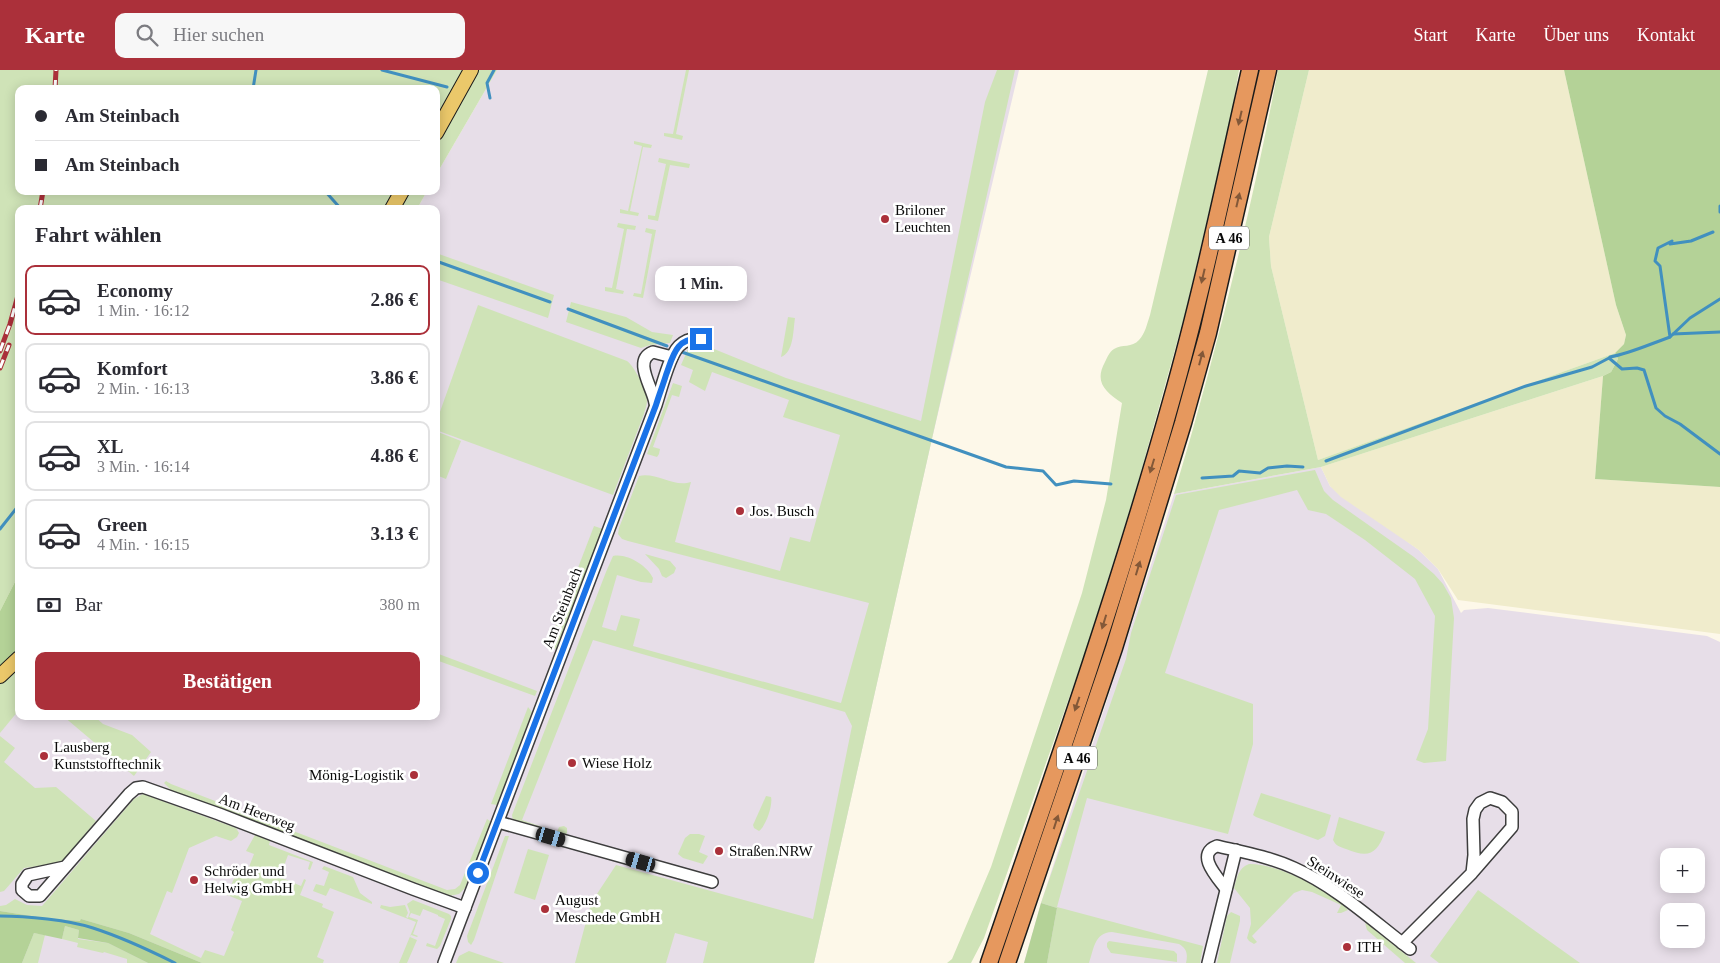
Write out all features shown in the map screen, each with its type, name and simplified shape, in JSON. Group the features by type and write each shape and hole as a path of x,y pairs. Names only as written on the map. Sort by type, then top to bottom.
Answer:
{"highway":[{"name":"A 46","path":"989,963 1093,658 1172,402 1191,331 1250,70"},
{"name":"A 46","path":"1008,963 1114,648 1183,423 1208,333 1268,70"},
{"path":"978,963 1025,860"},
{"path":"1016,963 1040,868"}],"main road":[{"path":"440,126 471,70"},
{"path":"0,676 15,662"}],"street":[{"name":"Am Steinbach","path":"444,963 656,405 672,357 680,344 686,340 701,339"},
{"path":"656,405 653,390 644,370 644,360 653,352 672,357"},
{"name":"Am Heerweg","path":"65,867 129,794 136,788 143,787 465,908"},
{"path":"1490,798 1502,802 1512,812 1512,827 1472,873 1474,855 1473,819 1475,810 1480,803 1490,798"},
{"path":"498,822 712,882"},
{"name":"Steinwiese","path":"1226,889 1211,868 1207,856 1212,848 1217,846 1272,860 1310,876 1340,894 1406,946 1472,873"},
{"path":"1208,963 1236,850"}],"shaded area":[{"path":"497,70 1019,70 931,443 814,963 0,963 0,705 15,692 15,720 440,720 440,205 419,205 425,195 440,195 440,168"},
{"path":"1309,70 1564,70 1616,305 1626,335 1624,344 1615,353 1318,460 1271,266 1269,237"},
{"path":"1603,376 1595,479 1720,487 1720,634 1458,600 1438,569 1419,550 1341,497 1330,486 1321,467"},
{"path":"1321,467 1330,486 1419,550 1438,569 1461,613 1464,610 1488,608 1707,636 1720,642 1720,963 1024,963 1041,903 1174,494"}],"green space":[{"path":"0,70 464,70 440,114 440,85 15,85 15,195 393,195 386,205 15,205 15,582 0,611"},
{"path":"477,70 497,70 440,168 440,136"},
{"path":"686,70 689,70 676,134 683,136 682,140 664,136 664,133 673,134"},
{"path":"997,70 1015,70 814,963 703,963 708,942 675,933 666,963 575,963 591,903 616,865 813,919 852,726 845,712 593,640 522,820 557,832 559,827 564,826 567,828 567,833 565,835 513,821 512,815 613,556 631,558 642,565 653,578 652,583 617,575 602,627 616,631 621,615 640,619 633,646 841,703 869,603 628,541 622,539 618,534 619,528 639,476 646,475 678,483 691,482 675,542 780,571 790,537 810,542 840,435 783,417 789,400 712,372 705,391 689,382 693,370 681,365 688,349 699,346 714,349 786,378 921,421 985,102"},
{"path":"1208,70 1239,70 1231,117 1186,310 1137,486 1086,650 984,938 971,963 947,963 952,959 991,867 1082,593 1106,500 1122,403 1103,386 1101,381 1102,369 1112,350 1136,342 1141,338 1146,329"},
{"path":"1278,70 1309,70 1269,237 1271,266 1318,460 1615,353 1618,359 1611,372 1321,467 1174,494 1232,283 1268,124"},
{"path":"1564,70 1720,70 1720,487 1595,479 1603,376 1611,372 1618,359 1615,353 1624,344 1626,335 1616,305"},
{"path":"634,141 652,145 651,148 643,147 630,211 639,213 638,216 620,213 620,209 628,211 642,146 634,144"},
{"path":"659,158 690,164 689,168 670,165 658,221 648,219 648,215 655,216 666,164 658,162"},
{"path":"406,195 425,195 419,205 400,205"},
{"path":"618,223 636,226 635,230 627,229 616,289 624,291 623,294 605,291 605,287 612,288 624,229 617,227"},
{"path":"646,228 656,230 643,298 633,296 634,293 641,294 652,234 645,232"},
{"path":"440,254 554,295 548,318 440,280"},
{"path":"571,302 626,317 652,332 673,335 670,343 641,348 566,322"},
{"path":"478,305 627,361 634,368 640,380 647,401 644,414 613,495 440,431 440,412"},
{"path":"788,317 795,318 791,346 781,357"},
{"path":"673,383 682,386 679,397 672,395 653,447 660,449 657,457 647,454"},
{"path":"440,433 461,441 446,479 440,477"},
{"path":"1315,470 1324,491 1333,500 1414,557 1434,574 1443,584 1451,598 1454,618 1446,761 1424,763 1416,760 1428,729 1435,616 1415,579 1365,540 1326,514 1308,510 1297,490 1219,510 1165,673 1253,704 1253,744 1228,834 1087,798 1057,907 1203,946 1200,963 1186,963 1186,952 1179,944 1112,932 1102,935 1098,939 1089,963 1047,963 1057,908 1041,903 1126,659 1131,633 1176,495"},
{"path":"594,526 603,529 556,649 548,646"},
{"path":"645,554 670,561 676,568 674,573 666,578 662,576 659,569"},
{"path":"15,582 15,653 0,667 0,611"},
{"path":"440,655 537,691 535,696 440,661"},
{"path":"15,669 15,715 0,733 0,683"},
{"path":"528,707 532,712 497,805 491,804"},
{"path":"68,720 98,720 103,724 132,735 151,752 134,776"},
{"path":"0,736 15,748 4,762 35,788 56,787 96,821 61,863 24,868 4,891 0,892"},
{"path":"166,781 447,890 455,889 460,885 487,819 490,821 490,824 465,888 459,894 449,896 172,791 164,783"},
{"path":"1261,793 1331,815 1325,836 1318,840 1253,815"},
{"path":"143,794 236,828 239,833 231,841 216,836 189,848 172,893 167,891 150,934 201,958 205,950 224,956 234,932 231,930 242,901 227,895 238,869 247,872 254,854 246,851 255,835 270,841 269,845 313,862 310,870 308,869 310,862 288,855 280,877 301,886 304,879 306,880 300,895 323,904 322,907 334,912 317,957 324,960 323,963 202,963 129,933 81,919 81,921 44,918 0,911 0,906 6,905 15,899 27,905 42,906 134,799"},
{"path":"766,796 771,797 770,810 759,831 753,825"},
{"path":"1339,817 1385,832 1379,846 1366,854 1354,852 1337,845 1333,840"},
{"path":"690,834 705,836 699,852 708,856 703,864 683,858 678,854 685,838"},
{"path":"505,836 509,836 471,945 468,942 467,936"},
{"path":"528,849 549,855 535,900 514,893"},
{"path":"1249,864 1273,868 1302,879 1329,894 1348,910 1337,913 1341,905 1312,892 1302,890 1294,893 1252,936 1257,942 1254,944 1247,938 1251,924 1250,908 1234,888 1240,871"},
{"path":"324,866 353,877 360,893 372,904 330,888 326,896 313,891 316,884 324,886 329,872 322,869"},
{"path":"1478,890 1580,963 1439,963 1430,956"},
{"path":"413,900 449,914 451,919 437,949 426,946 427,943 435,946 445,919 423,909 420,916 411,913 409,917 418,920 413,934 418,936 411,935 410,937 417,940 407,963 399,963 416,922 380,908 381,905 390,907 405,905 408,913 406,917 408,918 410,912 407,904"},
{"path":"1041,903 1057,908 1047,963 1024,963"},
{"path":"0,911 44,918 80,921 81,919 129,933 202,963 148,963 108,943 78,938 79,930 65,926 62,939 34,933 22,963 0,963"},
{"path":"1231,912 1240,916 1240,921 1230,963 1217,963 1227,916"},
{"path":"1365,923 1416,963 1405,963 1367,930"},
{"path":"65,926 79,930 78,939 108,943 148,963 127,963 127,959 77,947 78,943 62,939"},
{"path":"34,933 45,935 38,963 22,963"},
{"path":"1109,941 1174,951 1177,954 1177,962 1111,953 1107,947"},
{"path":"469,951 504,963 456,963 459,956"}],"waterway":[{"path":"254,85 256,70"},
{"path":"382,70 439,85"},
{"path":"490,98 487,83 494,70"},
{"path":"440,85 447,87"},
{"path":"329,195 337,205"},
{"path":"1720,206 1720,212"},
{"path":"1610,357 1633,351 1670,337 1660,266 1655,261 1658,248 1672,241 1670,244 1691,241 1713,232"},
{"path":"440,262 550,302"},
{"path":"1670,337 1690,318 1720,299"},
{"path":"568,309 667,346"},
{"path":"1673,334 1720,332"},
{"path":"679,351 1006,467 1043,471 1056,485 1074,481 1111,484"},
{"path":"1326,461 1526,386 1592,367 1609,358 1622,369 1637,368 1644,370 1656,408 1720,454"},
{"path":"1202,478 1233,476 1239,471 1260,473 1268,468 1303,467"},
{"path":"0,529 15,510"},
{"path":"0,916 47,919 83,925 124,940 175,963"}],"railway":[{"path":"55,85 56,70"},
{"path":"41,205 42,195"},
{"path":"0,351 15,306"},
{"path":"0,368 9,345"}],"place":[{"name":"Briloner Leuchten","path":"885,219"},
{"name":"Jos. Busch","path":"740,511"},
{"name":"Lausberg Kunststofftechnik","path":"44,756"},
{"name":"Wiese Holz","path":"572,763"},
{"name":"Mönig-Logistik","path":"414,775"},
{"name":"Straßen.NRW","path":"719,851"},
{"name":"Schröder und Helwig GmbH","path":"194,880"},
{"name":"August Meschede GmbH","path":"545,909"},
{"name":"ITH","path":"1347,947"}],"route":[{"path":"478,873 656,405 672,357 680,344 686,340 701,339"}]}
